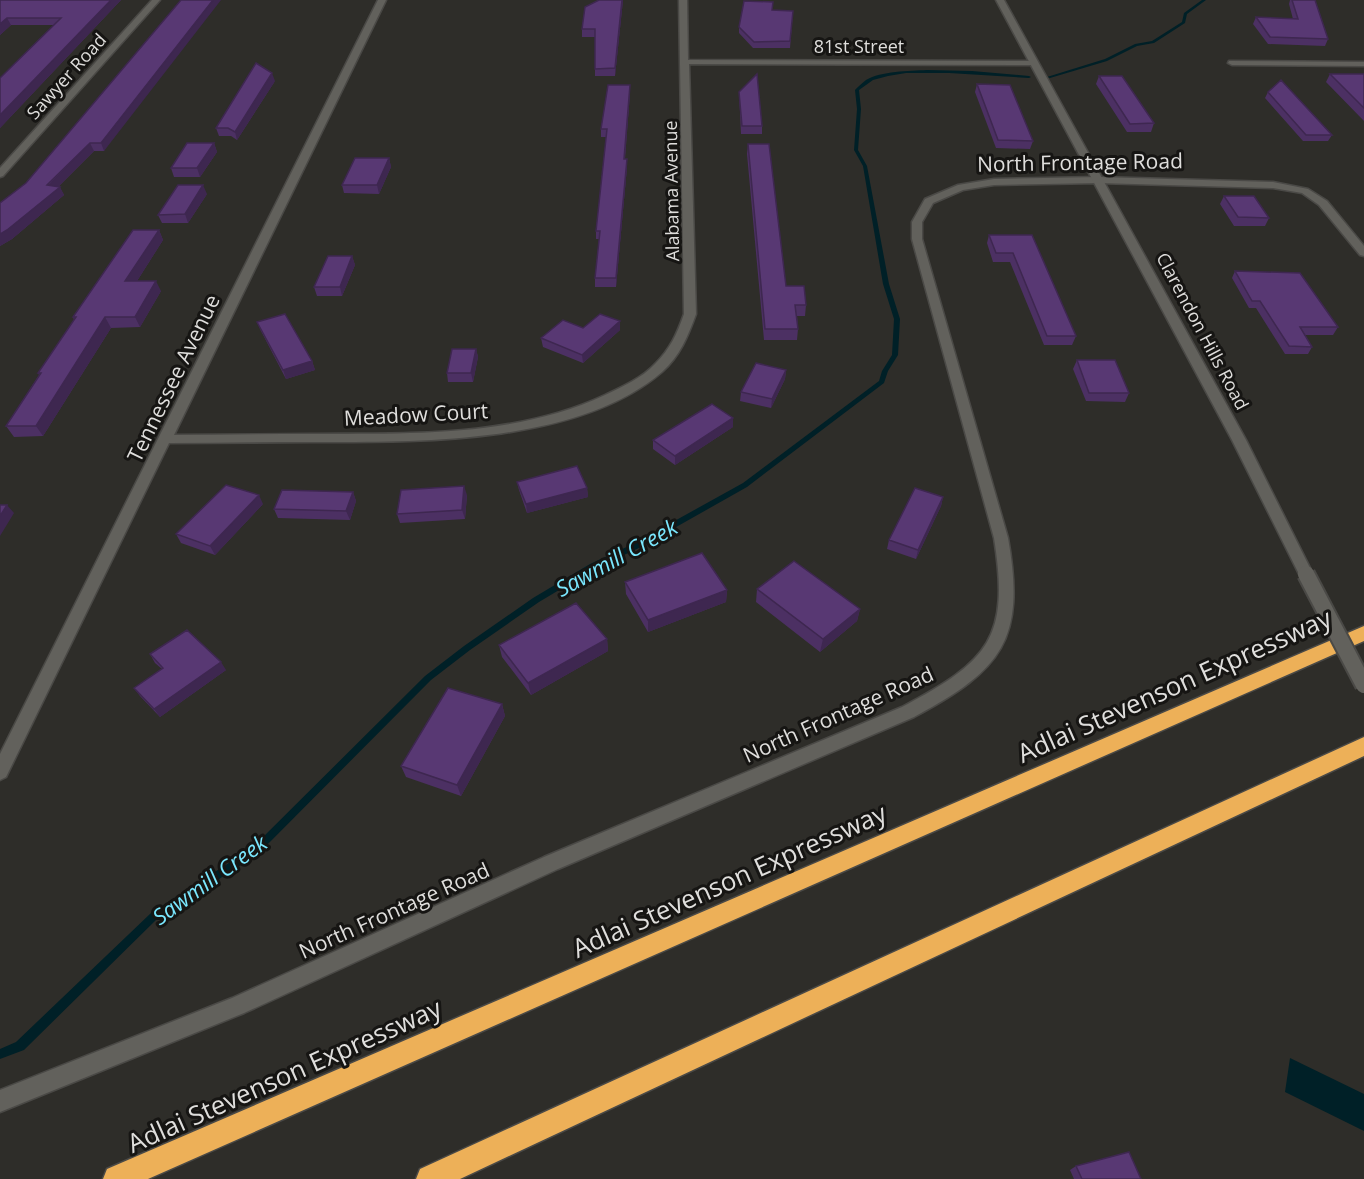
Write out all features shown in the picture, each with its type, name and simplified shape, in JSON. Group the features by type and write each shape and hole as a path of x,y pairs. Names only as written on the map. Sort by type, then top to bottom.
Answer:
{"highway":[{"name":"Adlai Stevenson Expressway","path":"117,1179 1364,633"},
{"path":"430,1179 1364,746"}],"street":[{"name":"Sawyer Road","path":"0,174 156,0"},
{"name":"Tennessee Avenue","path":"0,772 381,0"},
{"name":"Alabama Avenue","path":"656,370 672,354 683,338 690,314 683,0"},
{"name":"Clarendon Hills Road","path":"1000,0 1239,440 1364,685"},
{"name":"81st Street","path":"684,62 1033,63"},
{"path":"1232,63 1364,64"},
{"name":"North Frontage Road","path":"0,1101 237,1006 551,863 908,711 936,698 984,660 999,637 1007,616 1008,568 917,239 917,222 929,201 961,187 994,182 1099,180 1273,184 1305,191 1323,203 1364,253"},
{"name":"Meadow Court","path":"165,439 406,438 500,429 541,421 593,405 629,390 656,370"}],"water":[{"path":"1290,1058 1364,1094 1364,1131 1285,1092"}],"building":[{"path":"0,0 111,0 0,115 0,78 61,18 7,18 0,24"},
{"path":"181,0 213,0 101,143 90,143 47,185 60,187 0,234 0,203 26,183"},
{"path":"599,0 622,0 615,68 595,69 595,29 582,29 585,7"},
{"path":"1292,0 1315,0 1328,39 1270,37 1256,17 1298,19"},
{"path":"744,1 773,2 772,10 793,11 790,41 754,42 739,27"},
{"path":"256,63 272,73 235,132 228,128 216,128"},
{"path":"757,74 762,126 742,126 739,92"},
{"path":"1330,74 1364,74 1364,108"},
{"path":"1099,76 1122,76 1154,123 1130,124"},
{"path":"1281,80 1332,135 1306,135 1268,92"},
{"path":"977,84 1010,85 1033,141 998,140"},
{"path":"608,85 630,85 624,159 627,159 616,278 595,278 600,231 596,231 607,129 601,129"},
{"path":"187,143 214,143 197,168 171,168"},
{"path":"748,144 769,144 786,286 804,286 806,305 795,305 798,329 765,329"},
{"path":"355,158 389,158 377,185 342,185"},
{"path":"178,185 203,185 185,214 158,215"},
{"path":"1224,196 1254,196 1269,218 1238,217"},
{"path":"133,230 159,230 125,281 156,281 135,317 105,317 36,426 6,426 76,317 73,317"},
{"path":"989,235 1032,235 1076,336 1047,336 1013,253 996,253"},
{"path":"328,256 352,256 340,287 314,287"},
{"path":"1235,271 1300,273 1338,327 1300,327 1312,347 1289,346 1260,301 1252,301"},
{"path":"285,314 312,361 283,370 257,322"},
{"path":"600,314 620,321 582,355 541,338 563,320 583,328"},
{"path":"452,349 476,349 471,373 447,373"},
{"path":"1077,360 1115,360 1129,393 1089,393"},
{"path":"756,363 786,370 772,399 741,392"},
{"path":"712,404 733,418 675,456 653,440"},
{"path":"577,466 587,488 526,504 517,482"},
{"path":"226,485 259,495 210,546 176,534"},
{"path":"464,486 462,510 397,514 401,490"},
{"path":"915,488 943,497 918,550 889,540"},
{"path":"282,490 353,492 346,511 274,509"},
{"path":"0,505 7,505 0,516"},
{"path":"702,553 727,590 648,620 625,582"},
{"path":"794,561 860,609 823,639 757,589"},
{"path":"576,603 607,639 528,683 499,645"},
{"path":"187,630 221,662 154,709 134,688 163,668 150,654"},
{"path":"448,688 502,704 457,785 401,766"},
{"path":"1129,1152 1141,1179 1082,1179 1076,1166"}],"waterway":[{"name":"Sawmill Creek","path":"1049,77 1106,60 1136,45 1153,42 1184,22 1185,14 1204,0"},
{"name":"Sawmill Creek","path":"0,1054 20,1046 154,916 255,851 428,678 467,648 536,600 593,566 636,546 745,485 882,382 885,371 895,355 897,319 886,284 865,166 856,150 859,109 857,90 872,79 906,72 949,71 1029,77"}]}
